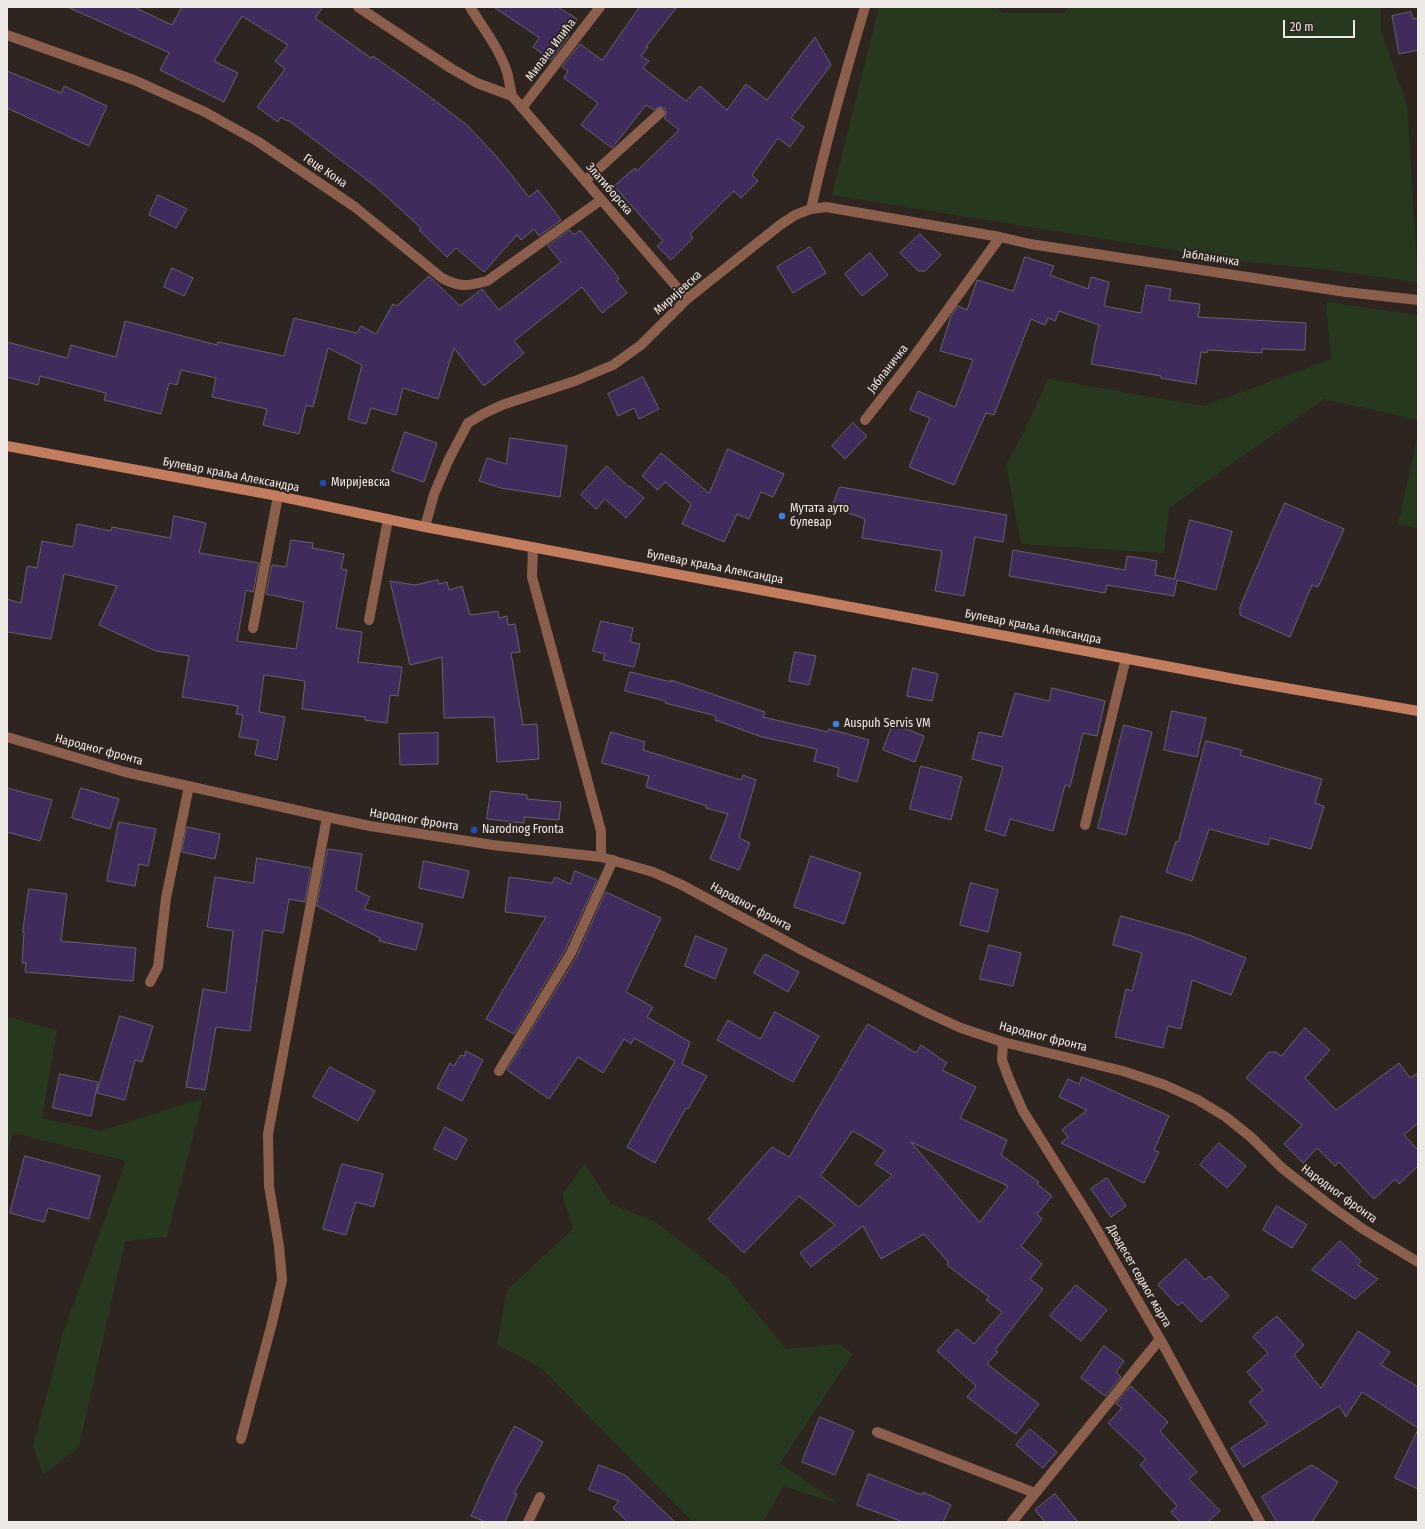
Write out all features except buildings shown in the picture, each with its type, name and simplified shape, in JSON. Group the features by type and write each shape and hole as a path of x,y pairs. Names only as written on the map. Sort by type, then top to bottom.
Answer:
{"main road":[{"name":"Булевар краља Александра","path":"7,446 278,496 533,547 1240,680 1418,711"}],"street":[{"name":"Златиборска","path":"358,7 452,69 477,83 512,96"},
{"name":"Златиборска","path":"470,7 502,60 507,72 512,96 687,299"},
{"name":"Милана Илића","path":"522,108 600,7"},
{"path":"811,209 846,69 865,7"},
{"name":"Геце Кона","path":"7,35 134,80 205,112 257,141 355,207 442,278 456,285 470,286 487,281 601,200"},
{"path":"584,181 660,113"},
{"name":"Јабланичка","path":"811,209 826,207 1000,237 1030,244 1346,292 1418,300"},
{"name":"Миријевска","path":"425,526 434,494 448,459 468,422 502,405 574,381 613,365 641,345 687,299 780,225 795,215 811,209"},
{"name":"Јабланичка","path":"865,420 908,365 1000,237"},
{"path":"253,628 278,496"},
{"path":"369,620 388,519"},
{"path":"533,547 532,577 600,831 601,857"},
{"path":"1084,825 1126,658"},
{"name":"Народног фронта","path":"7,736 125,772 327,817 370,826 493,845 601,857 653,872 682,885 806,952 961,1028 1003,1042 1123,1071 1165,1085 1198,1100 1226,1117 1252,1138 1282,1168 1332,1207 1364,1229 1418,1262"},
{"path":"150,982 158,967 166,898 189,786"},
{"path":"241,1440 272,1324 282,1280 279,1246 269,1186 268,1134 327,817"},
{"path":"499,1071 571,953 613,860"},
{"name":"Двадесет седмог марта","path":"1003,1042 1002,1060 1023,1111 1090,1218 1160,1339 1260,1522"},
{"path":"1012,1522 1160,1339"},
{"path":"878,1432 1035,1493"},
{"path":"528,1522 540,1497"}],"green space":[{"path":"879,7 997,7 1002,13 1065,13 1069,7 1381,7 1381,31 1407,105 1418,282 1321,269 1248,262 832,195"},
{"path":"1326,302 1418,315 1418,420 1324,399 1169,508 1164,553 1021,544 1006,465 1023,434 1048,379 1205,406 1331,359"},
{"path":"1418,433 1418,528 1398,525"},
{"path":"7,1017 57,1030 42,1118 101,1131 203,1098 167,1237 125,1241 79,1447 43,1475 33,1446 63,1333 126,1161 13,1133 7,1157"},
{"path":"585,1164 611,1204 654,1221 727,1277 786,1349 839,1344 853,1354 780,1463 839,1504 784,1486 763,1522 693,1522 542,1369 497,1344 507,1290 573,1229 562,1194"}],"place":[{"name":"Миријевска","path":"323,483"},
{"name":"Мутата ауто булевар","path":"782,516"},
{"name":"Auspuh Servis VM","path":"836,724"},
{"name":"Narodnog Fronta","path":"474,830"}]}
